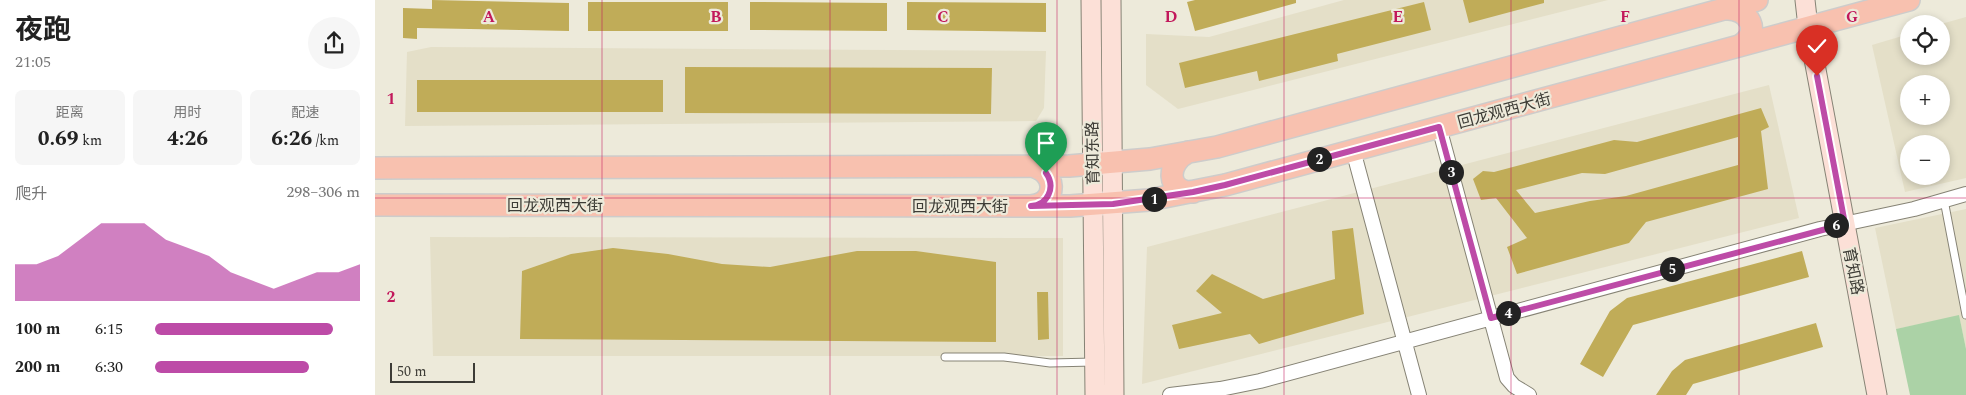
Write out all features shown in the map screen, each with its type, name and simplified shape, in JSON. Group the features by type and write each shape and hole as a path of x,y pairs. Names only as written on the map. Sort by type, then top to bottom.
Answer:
{"main road":[{"name":"育知东路","path":"1091,0 1114,395"},
{"name":"育知东路","path":"1102,164 1111,0"},
{"path":"375,168 1030,166 1102,164 1217,147 1757,0"},
{"name":"育知路","path":"1805,0 1808,27 1877,395"},
{"name":"回龙观西大街","path":"375,205 1031,206 1103,204 1193,192 1225,185 1739,46 1896,1"},
{"path":"1725,9 1740,11 1750,20 1749,36 1739,46"},
{"path":"1188,152 1176,161 1171,174 1173,181 1179,188 1186,192 1193,192"},
{"path":"1030,166 1039,168 1046,173 1051,185 1050,193 1045,200 1031,206"},
{"name":"育知东路","path":"1095,395 1094,362 1103,204"}],"street":[{"path":"1439,127 1507,378 1514,386 1529,395"},
{"path":"1353,150 1419,395"},
{"path":"1170,395 1241,385 1845,224 1925,206 1966,194"}],"lane":[{"path":"1943,200 1966,315"},
{"path":"945,357 1004,357 1050,363 1094,362"}],"shaded area":[{"path":"1344,0 1608,0 1178,109 1146,85 1146,34 1209,37"},
{"path":"1966,17 1966,178 1950,182 1950,135 1900,135 1900,170 1872,45 1900,37 1900,65 1950,65 1950,21"},
{"path":"431,47 1046,51 1044,108 1036,121 405,126 407,52"},
{"path":"1769,85 1799,218 1142,384 1147,247"},
{"path":"1903,185 1936,185 1905,192"},
{"path":"1966,209 1966,349 1959,316 1896,329 1875,228"},
{"path":"430,237 1063,238 1063,356 433,356"}],"green space":[{"path":"1959,315 1966,349 1966,395 1910,395 1896,329"}],"building":[{"path":"432,0 569,3 569,31 417,28 417,39 403,38 403,8 432,9"},
{"path":"1195,0 1296,0 1296,3 1195,31 1187,2"},
{"path":"1463,0 1544,0 1544,3 1469,23"},
{"path":"588,2 728,2 728,31 588,31"},
{"path":"750,2 887,3 887,31 750,30"},
{"path":"907,2 1046,3 1046,32 907,30"},
{"path":"1424,2 1431,30 1337,54 1338,61 1259,81 1257,71 1185,88 1179,63"},
{"path":"685,67 992,68 991,114 685,113"},
{"path":"417,80 663,80 663,112 417,112"},
{"path":"1761,108 1769,127 1761,131 1768,189 1646,222 1629,243 1517,274 1507,247 1527,238 1496,198 1481,200 1473,179 1483,171 1494,172 1614,140 1637,142","holes":["1738,137 1738,165 1626,196 1590,201 1535,213 1516,190 1582,173 1605,174"]},
{"path":"1353,228 1364,314 1259,344 1250,334 1179,349 1172,325 1222,313 1196,291 1212,274 1263,299 1335,279 1332,231"},
{"path":"613,248 668,254 722,264 770,267 857,251 916,251 996,262 996,342 520,339 522,271 571,254"},
{"path":"1802,251 1809,277 1633,325 1603,377 1580,364 1610,311 1627,298"},
{"path":"1037,292 1048,292 1049,339 1038,340"},
{"path":"1816,323 1823,347 1693,384 1686,395 1656,395 1672,371 1685,360"}],"route":[{"path":"1046,173 1051,185 1050,193 1045,200 1031,206 1079,206 1149,200 1225,185 1439,127 1491,318 1820,229 1845,224 1817,76"}]}
